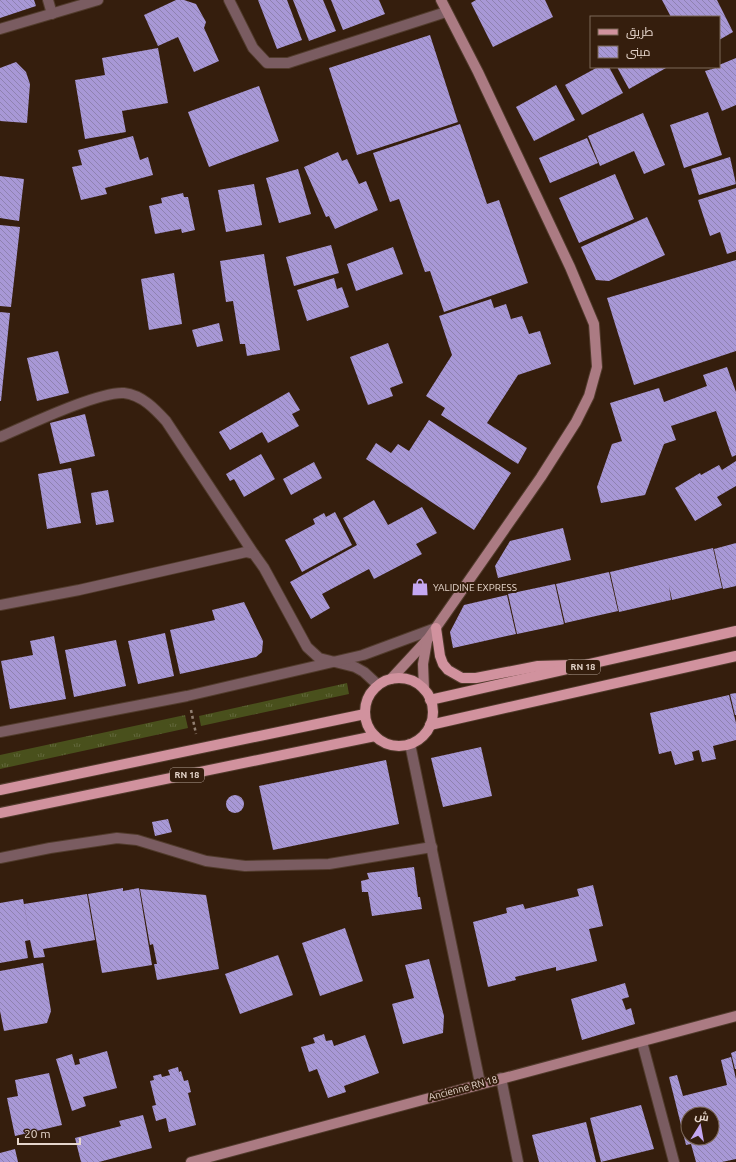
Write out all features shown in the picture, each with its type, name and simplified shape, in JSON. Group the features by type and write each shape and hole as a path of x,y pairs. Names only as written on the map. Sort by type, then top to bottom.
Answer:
{"main road":[{"path":"428,639 423,664 424,689 430,700 432,717 430,725 422,736 410,744 392,745 375,736 366,722 365,714 368,698 378,685 391,679 428,639 510,523 576,422 589,396 597,367 594,324 570,267 478,72 441,0"},
{"path":"436,628 440,656 443,664 448,670 462,678 476,678 538,666 583,667"},
{"name":"RN 18","path":"430,700 583,667 736,631"},
{"name":"RN 18","path":"430,725 736,656"},
{"path":"391,679 406,679 414,682 424,689"},
{"name":"RN 18","path":"0,790 365,714"},
{"name":"RN 18","path":"0,813 375,736"},
{"name":"Ancienne RN 18","path":"191,1162 480,1083 642,1042 736,1016"}],"street":[{"path":"48,0 52,14"},
{"path":"0,29 98,0"},
{"path":"229,0 253,48 267,63 288,63 446,12"},
{"path":"0,437 104,396 124,393 139,398 153,406 166,421 264,568 307,647 319,658 346,664 364,672 378,685"},
{"path":"0,605 79,590 225,555 246,552 254,554"},
{"path":"0,732 187,696 336,662 389,647 436,628"},
{"path":"410,744 480,1083"},
{"path":"0,858 50,848 117,838 137,840 206,861 245,866 329,864 432,847"},
{"path":"642,1042 674,1162"},
{"path":"501,1078 518,1162"}],"path":[{"path":"193,722 196,735"}],"green space":[{"path":"347,683 349,694 201,726 199,716"},
{"path":"185,715 188,728 0,769 0,755"}],"building":[{"path":"0,0 34,0 36,6 0,18"},
{"path":"176,0 184,0 196,4 206,22 204,28 219,61 194,72 178,37 158,46 144,15"},
{"path":"258,0 287,0 302,40 277,49"},
{"path":"293,0 323,0 336,31 309,41"},
{"path":"331,0 379,0 385,14 343,30"},
{"path":"476,0 545,0 553,17 493,47 471,3"},
{"path":"662,0 717,0 733,32 720,39 720,16 670,16"},
{"path":"430,35 458,122 357,155 329,68"},
{"path":"158,48 168,103 122,111 126,132 85,139 75,80 105,75 102,58"},
{"path":"736,58 736,105 722,111 705,71 720,68 720,65"},
{"path":"16,62 26,72 30,84 27,123 0,121 0,68"},
{"path":"596,68 610,68 623,93 582,115 565,85"},
{"path":"618,68 666,68 629,89"},
{"path":"556,85 575,120 534,141 516,107"},
{"path":"259,86 279,141 209,167 188,112"},
{"path":"708,112 722,155 684,168 670,125"},
{"path":"643,113 665,165 644,174 634,151 600,166 588,136"},
{"path":"460,124 487,204 499,200 528,283 444,312 430,271 425,272 399,199 390,202 373,153"},
{"path":"133,136 140,160 148,157 153,175 105,188 107,194 81,200 72,167 82,165 78,150"},
{"path":"587,138 598,163 550,183 539,158"},
{"path":"338,152 342,161 347,159 359,184 366,181 378,210 335,229 329,216 326,217 304,167"},
{"path":"730,157 736,184 699,195 691,169"},
{"path":"298,169 311,214 279,223 266,178"},
{"path":"615,174 634,219 579,243 559,198"},
{"path":"0,176 24,179 19,221 0,218"},
{"path":"254,184 262,225 226,232 218,190"},
{"path":"736,188 736,251 727,254 720,232 710,236 698,200"},
{"path":"183,193 184,197 188,197 195,230 182,233 181,229 155,234 149,206 162,203 161,198"},
{"path":"647,217 665,255 609,281 596,280 581,247"},
{"path":"0,225 20,227 11,307 0,306"},
{"path":"331,245 339,273 294,286 286,257"},
{"path":"393,247 403,274 356,291 347,264"},
{"path":"264,254 280,350 247,356 245,344 240,344 233,301 226,302 220,261"},
{"path":"736,260 736,351 634,385 607,298"},
{"path":"174,273 182,324 149,330 141,279"},
{"path":"334,278 337,289 342,287 349,307 307,321 297,290"},
{"path":"491,299 494,308 506,304 511,319 522,316 529,334 540,331 551,364 518,375 487,423 527,448 518,464 441,415 445,408 426,396 452,355 439,316"},
{"path":"0,312 10,313 1,401 0,401"},
{"path":"219,323 223,341 197,347 192,330"},
{"path":"388,343 403,383 390,388 393,396 368,405 350,357"},
{"path":"58,351 69,393 37,401 27,358"},
{"path":"727,367 736,392 736,455 732,457 716,411 671,426 676,440 664,444 645,495 601,503 597,487 612,444 622,441 610,403 659,388 664,402 707,386 703,375"},
{"path":"289,392 300,410 292,414 299,426 268,443 262,432 230,450 219,432"},
{"path":"85,414 95,456 60,464 50,423"},
{"path":"429,420 511,473 474,530 366,459 376,443 391,453 398,444 409,451"},
{"path":"261,454 275,479 244,497 234,479 230,481 226,474"},
{"path":"736,461 736,486 717,497 722,505 695,521 675,488 700,473 701,475 719,465 722,470"},
{"path":"314,462 322,478 291,495 283,479"},
{"path":"71,468 81,523 47,529 38,474"},
{"path":"108,490 114,522 96,525 91,493"},
{"path":"374,500 388,525 422,507 437,533 416,544 422,554 374,579 369,569 322,594 330,608 311,619 290,582 357,545 343,518"},
{"path":"335,512 352,545 302,572 285,540 315,524 313,519 324,513 326,517"},
{"path":"563,528 571,560 498,578 495,566 510,541"},
{"path":"736,543 736,586 723,589 714,549"},
{"path":"713,548 722,588 672,600 669,586 671,600 619,612 610,572"},
{"path":"609,572 618,611 565,623 556,584"},
{"path":"555,584 564,624 517,634 508,594"},
{"path":"507,595 516,634 453,648 450,632 464,605"},
{"path":"244,602 263,641 262,652 256,657 180,674 170,630 215,620 212,610"},
{"path":"165,633 174,676 138,684 128,641"},
{"path":"54,636 66,699 10,709 1,661 33,655 30,641"},
{"path":"116,640 126,686 74,697 65,650"},
{"path":"736,693 736,715 735,715 730,694"},
{"path":"729,695 736,723 736,740 713,746 716,759 702,762 699,750 692,752 694,760 675,765 671,751 659,754 650,713"},
{"path":"481,747 492,796 443,807 431,758"},
{"path":"386,760 399,824 273,850 259,786"},
{"path":"235,795 241,798 244,804 241,810 235,813 229,810 226,804 229,798"},
{"path":"168,819 172,832 155,836 152,822"},
{"path":"414,867 418,897 420,897 422,909 372,916 368,892 362,892 361,881 369,879 367,873"},
{"path":"593,885 603,926 589,929 597,961 556,971 556,967 515,977 516,980 488,987 473,922 507,913 506,908 523,904 525,909 579,896 577,889"},
{"path":"123,888 123,891 139,888 152,965 102,973 88,894"},
{"path":"140,889 206,895 219,969 157,980 154,964 157,964 153,944 150,945"},
{"path":"87,894 95,940 43,949 45,957 34,958 30,940 25,941 28,958 0,963 0,903 23,899 30,938 24,904"},
{"path":"345,928 363,981 320,996 302,943"},
{"path":"278,955 293,995 240,1014 225,974"},
{"path":"429,959 444,1016 443,1033 403,1044 392,1004 414,998 405,965"},
{"path":"43,963 51,1011 47,1023 4,1031 0,1011 0,971"},
{"path":"625,983 629,997 622,999 626,1010 631,1008 635,1024 582,1040 571,999"},
{"path":"324,1034 326,1041 332,1040 334,1046 365,1035 379,1073 344,1086 346,1092 328,1098 317,1069 309,1072 301,1047 315,1043 313,1038"},
{"path":"107,1051 117,1088 83,1097 86,1106 72,1111 56,1059 72,1054 75,1065 80,1064 79,1059"},
{"path":"736,1051 736,1069 735,1069 731,1053"},
{"path":"731,1057 736,1079 736,1159 722,1162 696,1162 692,1146 720,1146 720,1106 680,1106 680,1121 669,1077 677,1075 683,1096 727,1085 721,1060"},
{"path":"178,1067 184,1081 188,1080 191,1092 188,1093 196,1125 169,1132 166,1118 156,1121 152,1106 156,1105 150,1081 154,1080 153,1076 161,1074 162,1077 170,1075 168,1070"},
{"path":"49,1073 62,1125 15,1136 7,1098 18,1096 15,1080"},
{"path":"641,1105 654,1149 601,1162 590,1118"},
{"path":"143,1115 152,1148 99,1162 81,1162 75,1138 121,1126 119,1121"},
{"path":"586,1122 596,1162 539,1162 532,1135"},
{"path":"15,1149 18,1162 0,1162 0,1153"}],"place":[{"name":"YALIDINE EXPRESS","path":"420,587"}]}
